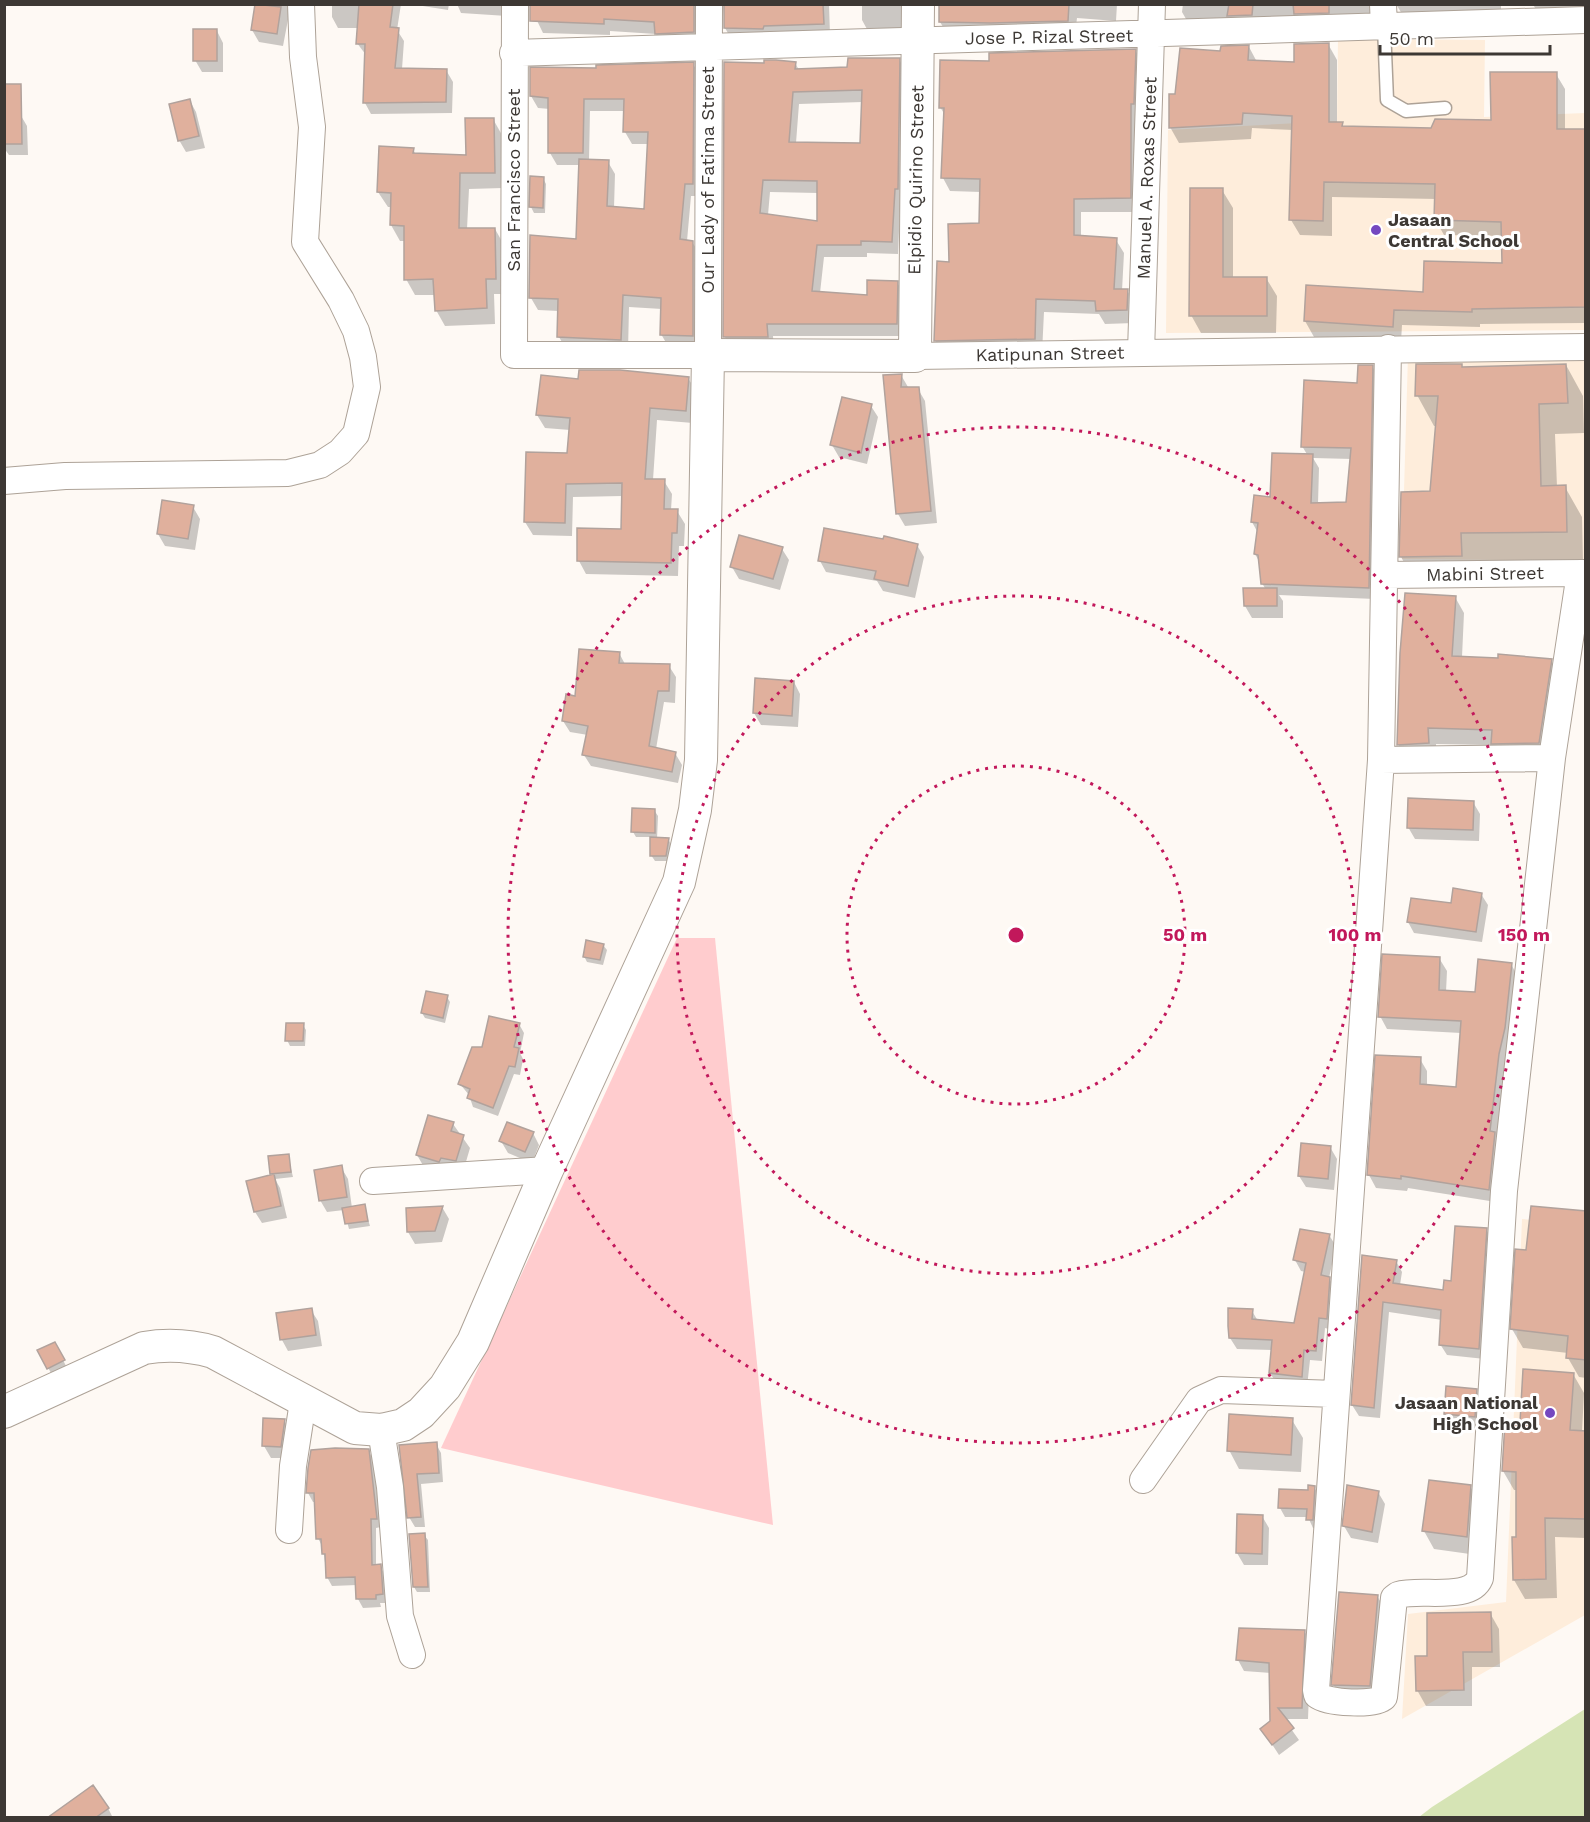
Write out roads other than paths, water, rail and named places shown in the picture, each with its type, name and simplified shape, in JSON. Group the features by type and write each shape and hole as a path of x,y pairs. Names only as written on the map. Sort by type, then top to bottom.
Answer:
{"street":[{"path":"4,481 65,476 288,473 320,465 340,452 356,434 367,387 363,357 356,331 341,300 305,242 312,128 303,57 301,4"},
{"name":"San Francisco Street","path":"514,355 513,53 515,4"},
{"name":"Our Lady of Fatima Street","path":"708,355 709,4"},
{"name":"Elpidio Quirino Street","path":"915,356 918,4"},
{"name":"Manuel A. Roxas Street","path":"1141,352 1152,4"},
{"name":"Jose P. Rizal Street","path":"513,53 918,39 1152,35 1383,16 1586,20"},
{"name":"Katipunan Street","path":"514,355 915,356 1586,347"},
{"path":"1388,348 1381,760 1317,1695 1325,1700 1372,1703 1384,1697 1394,1598 1405,1593 1464,1591 1478,1584 1480,1578 1504,1191 1552,758 1583,573"},
{"path":"4,1412 144,1348 162,1345 195,1347 213,1352 348,1426 381,1430 403,1425 421,1413 451,1378 473,1342 547,1170 663,919 678,882 688,843 701,760 708,355"},
{"name":"Mabini Street","path":"1385,575 1583,573"},
{"path":"1381,760 1552,758"},
{"path":"373,1181 547,1170"},
{"path":"1143,1480 1199,1400 1209,1393 1221,1390 1336,1394"},
{"path":"289,1530 293,1466 303,1402"},
{"path":"381,1430 390,1487 399,1603 403,1630 412,1655"}],"lane":[{"path":"1383,16 1387,100 1406,111 1445,108"}],"place":[{"name":"Jasaan Central School","path":"1376,230"},
{"name":"Jasaan National High School","path":"1550,1413"}]}
